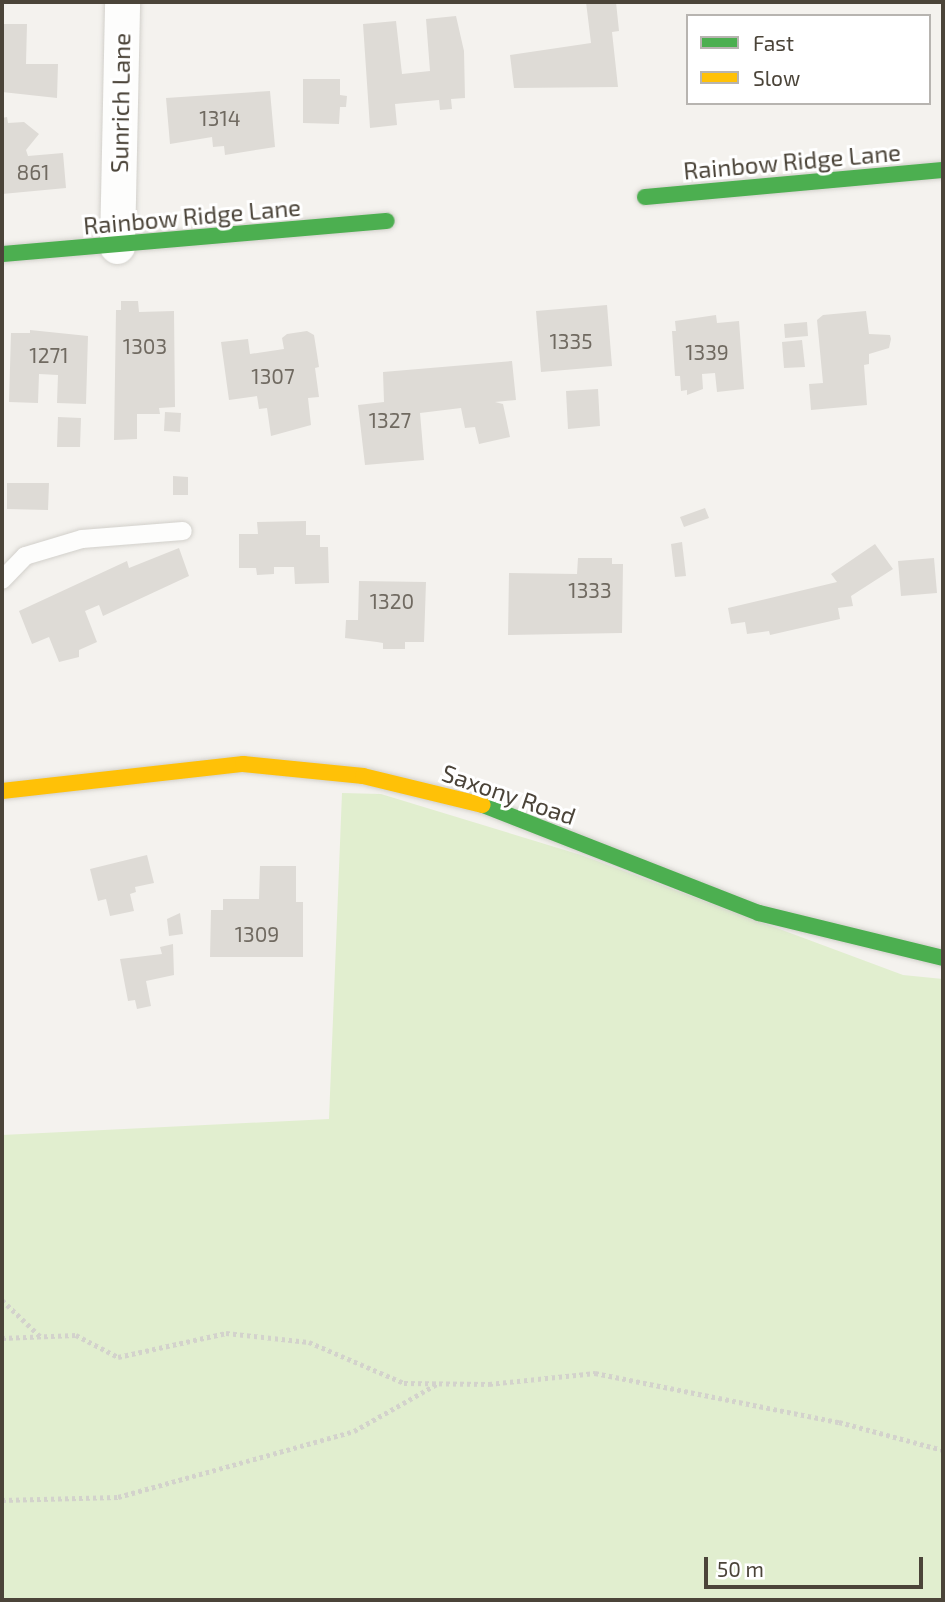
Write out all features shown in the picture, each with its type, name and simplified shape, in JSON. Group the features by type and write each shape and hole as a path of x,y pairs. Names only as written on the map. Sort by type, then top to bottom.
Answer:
{"main road":[{"name":"Rainbow Ridge Lane","path":"645,197 943,170"},
{"name":"Rainbow Ridge Lane","path":"2,254 387,221"},
{"name":"Saxony Road","path":"2,791 243,764 363,776 460,796 759,913 943,958"}],"street":[{"name":"Sunrich Lane","path":"117,246 122,2"}],"lane":[{"path":"2,579 25,556 82,539 183,531"}],"path":[{"path":"2,1300 41,1337"},
{"path":"2,1338 76,1335 118,1357 226,1333 309,1342 404,1383 489,1384 595,1373 839,1422 943,1450"},
{"path":"2,1500 118,1497 354,1431 438,1383"}],"green space":[{"path":"342,793 381,794 581,855 903,975 943,979 943,1600 2,1600 2,1135 329,1119"}],"building":[{"path":"586,2 616,2 619,31 612,32 618,87 514,88 510,55 591,43"},
{"path":"456,16 464,51 465,98 451,99 452,109 440,110 439,100 395,104 397,125 370,128 363,24 396,21 402,74 430,71 426,19"},
{"path":"2,24 27,24 26,64 58,64 57,98 2,92"},
{"path":"303,79 340,79 340,95 347,96 346,107 340,107 339,124 303,123"},
{"path":"270,91 275,147 225,155 224,146 213,147 212,137 170,144 166,98"},
{"path":"7,117 8,123 24,122 39,134 26,150 28,156 63,153 66,188 2,194 2,118"},
{"path":"121,301 138,301 139,312 174,311 175,407 159,408 160,414 137,414 137,439 114,440 116,310 121,310"},
{"path":"607,305 612,366 541,372 536,311"},
{"path":"866,311 869,334 890,335 891,339 889,348 869,354 869,364 864,365 867,405 811,410 809,384 823,383 817,320 823,315"},
{"path":"716,315 717,323 739,321 744,389 717,392 715,373 702,374 703,389 687,395 687,390 681,391 680,376 675,376 672,331 676,331 675,321"},
{"path":"807,322 808,336 785,338 784,324"},
{"path":"30,330 88,336 86,404 57,403 58,375 39,374 38,403 9,402 11,333 30,333"},
{"path":"307,331 314,335 319,367 315,368 319,397 308,398 311,425 271,436 267,408 259,409 257,396 229,400 221,342 248,339 250,354 284,349 282,338 287,334"},
{"path":"802,340 805,367 784,368 782,342"},
{"path":"512,361 516,400 495,402 503,404 510,437 479,444 475,427 465,428 461,408 420,413 424,460 365,465 358,405 384,402 383,372"},
{"path":"598,389 600,426 568,429 566,391"},
{"path":"165,412 181,413 180,432 164,431"},
{"path":"58,417 81,418 80,447 57,447"},
{"path":"173,476 188,477 188,495 173,495"},
{"path":"7,483 49,483 48,510 7,509"},
{"path":"705,508 709,518 684,527 680,517"},
{"path":"306,521 306,535 320,535 320,547 328,547 329,583 295,584 294,567 274,567 274,574 257,575 256,568 239,568 239,534 258,534 257,522"},
{"path":"682,542 686,576 675,577 671,544"},
{"path":"875,544 893,569 851,596 853,606 838,608 840,619 770,635 769,631 747,634 745,622 731,624 728,608 837,582 831,574"},
{"path":"179,548 189,576 103,616 99,605 85,611 97,642 79,650 79,657 59,662 49,637 32,644 19,611 127,561 129,568"},
{"path":"578,558 612,558 612,564 623,564 622,633 508,635 509,573 577,574"},
{"path":"934,558 937,593 901,596 898,561"},
{"path":"359,581 426,582 424,642 405,642 405,649 383,649 383,643 345,638 346,620 358,620"},
{"path":"147,855 154,883 135,887 136,892 130,894 134,911 110,916 106,899 98,901 90,869"},
{"path":"260,866 296,866 296,902 303,902 303,957 210,957 211,910 223,910 223,899 259,899"},
{"path":"180,913 183,934 169,936 167,919"},
{"path":"173,944 174,975 146,981 151,1006 137,1009 135,1000 128,1001 120,959 162,954 160,947"}],"traffic: fast":[{"path":"645,197 943,170"},
{"path":"2,254 387,221"},
{"path":"483,805 759,913 943,958"}],"traffic: slow":[{"path":"2,791 243,764 363,776 483,805"}]}
